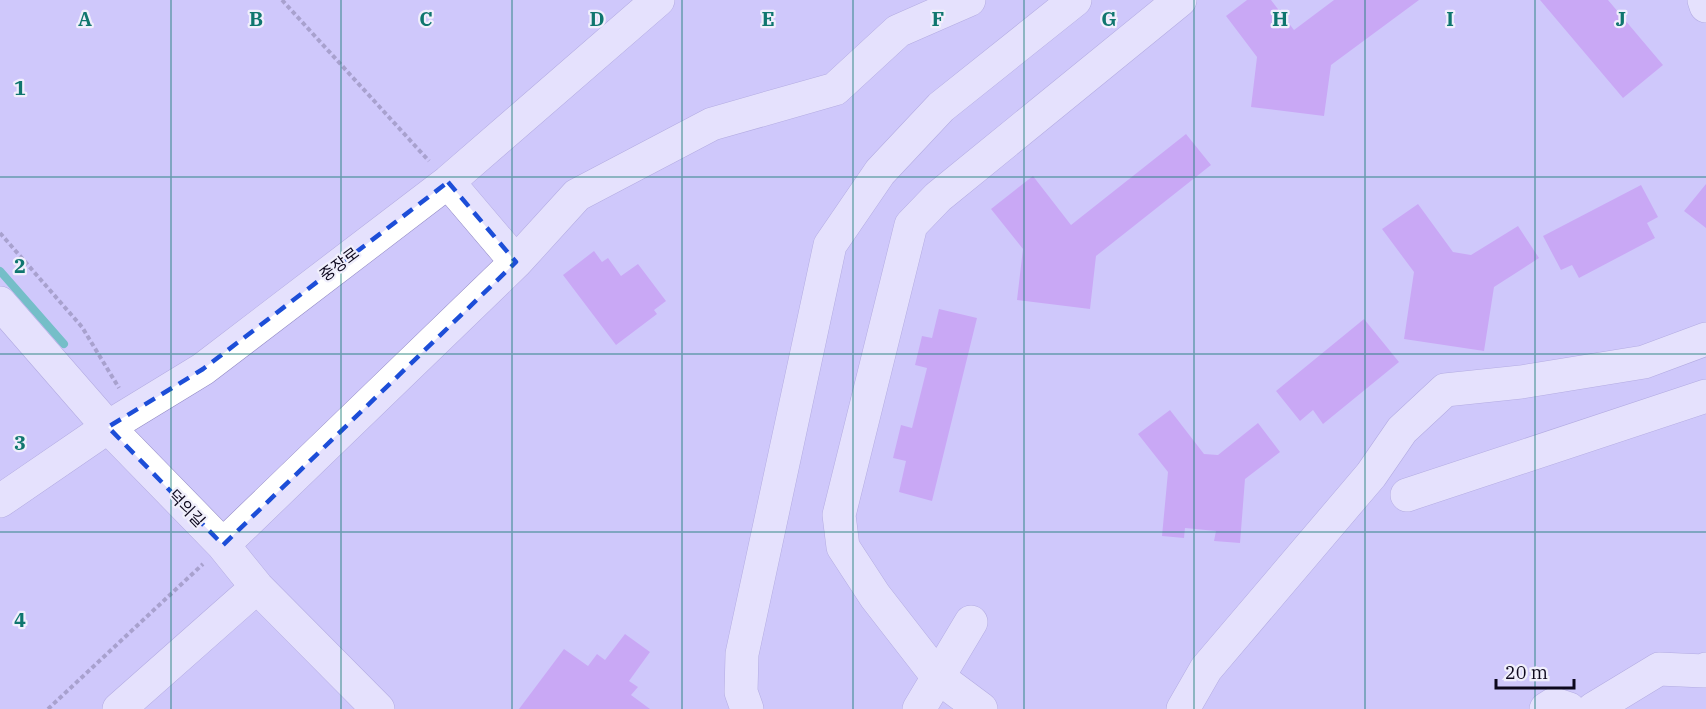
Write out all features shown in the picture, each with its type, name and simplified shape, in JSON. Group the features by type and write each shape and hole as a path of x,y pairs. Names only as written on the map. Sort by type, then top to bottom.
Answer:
{"street":[{"name":"중장로","path":"0,501 121,419 203,369 448,182 658,0"},
{"path":"224,545 516,262 577,195 712,124 835,89 898,31 969,0"},
{"path":"747,709 741,692 742,654 830,245 880,172 941,107 1075,0"},
{"path":"981,709 938,677 875,596 843,547 839,515 911,225 938,197 1180,0"},
{"path":"1704,0 1706,6"},
{"path":"448,182 516,262"},
{"name":"덕의길","path":"0,303 121,419 257,587 378,709"},
{"path":"1183,709 1206,669 1371,475 1402,430 1445,390 1521,382 1644,362 1706,339"},
{"path":"1407,495 1706,396"},
{"path":"119,709 257,587"},
{"path":"919,709 971,622"},
{"path":"1593,709 1659,669 1704,671 1706,669"},
{"path":"1546,709 1554,704 1569,709"}],"path":[{"path":"282,0 448,182"},
{"path":"0,232 82,327 121,419"},
{"path":"48,709 224,545"}],"highlighted area":[{"path":"448,182 516,262 223,545 108,427 203,369"}],"building":[{"path":"1247,0 1271,0 1294,30 1334,0 1419,0 1331,65 1324,116 1251,107 1257,57 1226,16"},
{"path":"1540,0 1608,0 1663,65 1623,98"},
{"path":"1186,134 1211,165 1096,256 1090,309 1017,300 1023,249 991,209 1033,176 1071,225"},
{"path":"1706,184 1706,228 1684,211"},
{"path":"1641,185 1658,217 1647,223 1655,238 1579,278 1572,265 1561,270 1543,236"},
{"path":"1418,204 1453,252 1471,255 1518,226 1539,258 1494,287 1484,351 1404,339 1414,272 1382,229"},
{"path":"594,251 602,262 608,258 621,276 638,264 666,301 654,310 657,314 616,345 563,275"},
{"path":"939,309 977,318 932,501 899,492 906,461 893,458 901,425 912,428 927,368 915,365 922,336 932,338"},
{"path":"1364,319 1399,362 1323,424 1313,410 1300,421 1276,391"},
{"path":"1170,410 1204,454 1218,455 1258,423 1280,452 1245,479 1240,543 1214,541 1216,531 1185,528 1184,538 1162,536 1168,472 1138,434"},
{"path":"625,634 650,652 629,681 638,687 631,695 650,709 519,709 564,649 588,666 597,654 605,660"}],"waterway":[{"path":"0,271 64,344"}]}
